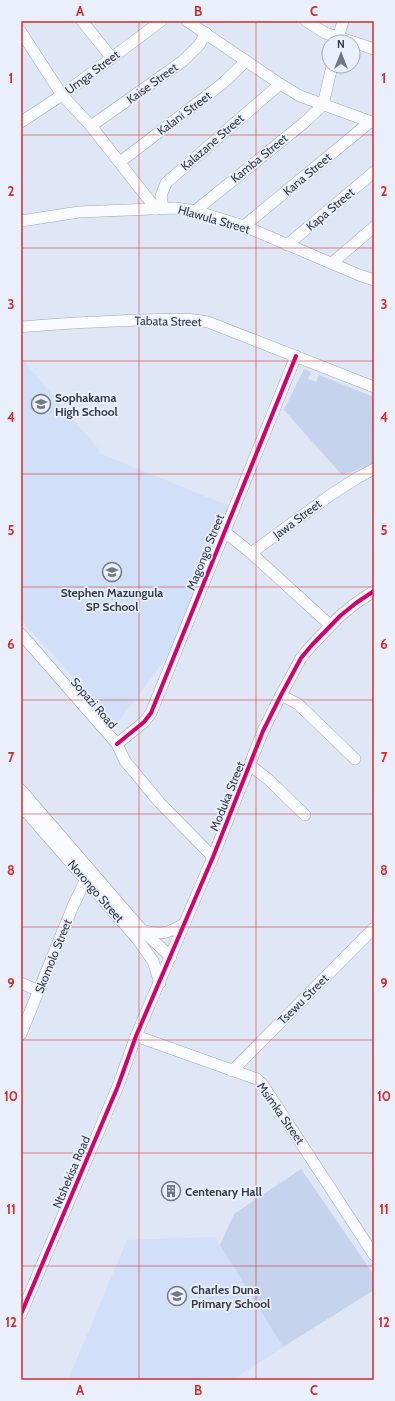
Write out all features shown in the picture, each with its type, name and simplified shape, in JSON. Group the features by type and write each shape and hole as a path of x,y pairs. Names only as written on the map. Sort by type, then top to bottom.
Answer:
{"street":[{"path":"82,21 111,57"},
{"name":"Umga Street","path":"21,122 62,95 161,21"},
{"path":"187,21 300,96 372,122"},
{"path":"306,21 327,34"},
{"path":"340,34 343,21"},
{"path":"21,32 62,95 91,126 159,208"},
{"name":"Kaise Street","path":"91,126 183,61 199,45 206,33"},
{"path":"361,45 374,49"},
{"name":"Kalani Street","path":"120,162 222,84 246,61"},
{"path":"323,105 330,74"},
{"name":"Kalazane Street","path":"159,208 161,196 166,183 280,84"},
{"name":"Kamba Street","path":"195,211 305,122 323,105"},
{"name":"Kana Street","path":"244,226 372,122"},
{"name":"Kapa Street","path":"287,245 374,172"},
{"name":"Hlawula Street","path":"21,221 79,212 159,208 176,208 195,211 244,226 358,275 374,280"},
{"path":"332,263 374,227"},
{"name":"Tabata Street","path":"21,327 71,322 193,320 208,322 374,387"},
{"name":"Magongo Street","path":"117,744 144,722 151,713 296,356"},
{"name":"Jawa Street","path":"251,553 344,486 374,469"},
{"path":"224,531 251,553 330,625"},
{"name":"Moduka Street","path":"136,1036 213,858 263,731 281,695 301,658 330,625 356,603 374,591"},
{"name":"Sopazi Road","path":"21,634 117,744 125,761 160,803 213,858"},
{"path":"281,695 298,704 355,759"},
{"path":"250,765 305,814"},
{"name":"Norongo Street","path":"21,790 142,930 171,957"},
{"name":"Norongo Street","path":"21,806 86,879 150,955 160,983"},
{"name":"Skomolo Street","path":"21,1034 73,906 86,879"},
{"path":"142,930 153,933 166,933 185,923"},
{"name":"Tsewu Street","path":"232,1071 374,928"},
{"path":"21,983 39,991"},
{"name":"Msimka Street","path":"136,1036 258,1080 263,1085 374,1255"},
{"name":"Ntshekisa Road","path":"21,1314 118,1086 136,1036"}],"shaded area":[{"name":"Stephen Mazungula SP School","path":"21,358 100,451 99,453 229,506 171,651 117,724 21,620"},
{"path":"304,369 311,372 308,379 316,382 319,375 374,397 374,464 342,475 284,410"},
{"path":"301,1169 374,1275 374,1290 283,1347 220,1245 234,1214"},
{"name":"Charles Duna Primary School","path":"215,1237 283,1347 232,1380 68,1380 127,1240"}],"cycle path":[{"path":"117,744 144,722 151,713 296,356"},
{"path":"21,1314 118,1086 136,1036 213,857 263,731 301,658 340,616 374,591"}],"place":[{"name":"Sophakama High School","path":"41,404"},
{"name":"Stephen Mazungula SP School","path":"112,572"},
{"name":"Centenary Hall","path":"171,1191"},
{"name":"Charles Duna Primary School","path":"177,1296"}]}
